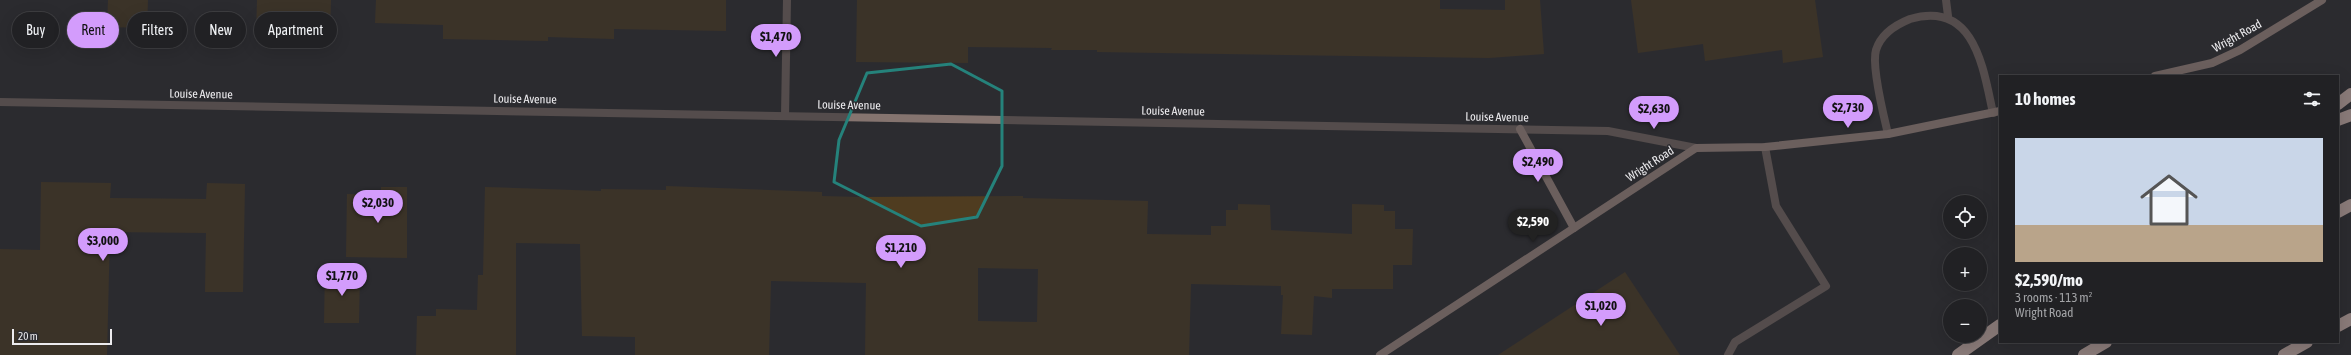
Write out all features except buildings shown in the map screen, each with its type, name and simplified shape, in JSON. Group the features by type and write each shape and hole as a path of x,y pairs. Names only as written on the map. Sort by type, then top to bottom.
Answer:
{"highway":[{"path":"2339,103 2351,94"},
{"path":"2339,120 2351,114"},
{"path":"2339,211 2351,205"},
{"path":"2339,325 2351,319"},
{"path":"1958,355 1999,326"},
{"path":"2084,355 2104,343"},
{"path":"2284,355 2305,343"}],"street":[{"path":"785,116 788,0"},
{"path":"1946,0 1948,16"},
{"name":"Wright Road","path":"2159,75 2212,63 2240,50 2322,0"},
{"path":"1696,148 1765,147 1888,134 1996,112 1983,67 1972,41 1963,27 1948,16 1935,14 1901,22 1884,34 1876,51 1879,91 1888,134"},
{"name":"Louise Avenue","path":"0,102 1608,131 1696,148"},
{"path":"1520,129 1574,228"},
{"path":"1728,355 1735,342 1826,286 1776,206 1765,147"},
{"name":"Wright Road","path":"1380,355 1696,148"}],"highlighted area":[{"path":"951,64 1002,91 1002,166 977,217 921,226 834,182 839,140 867,73"}]}
